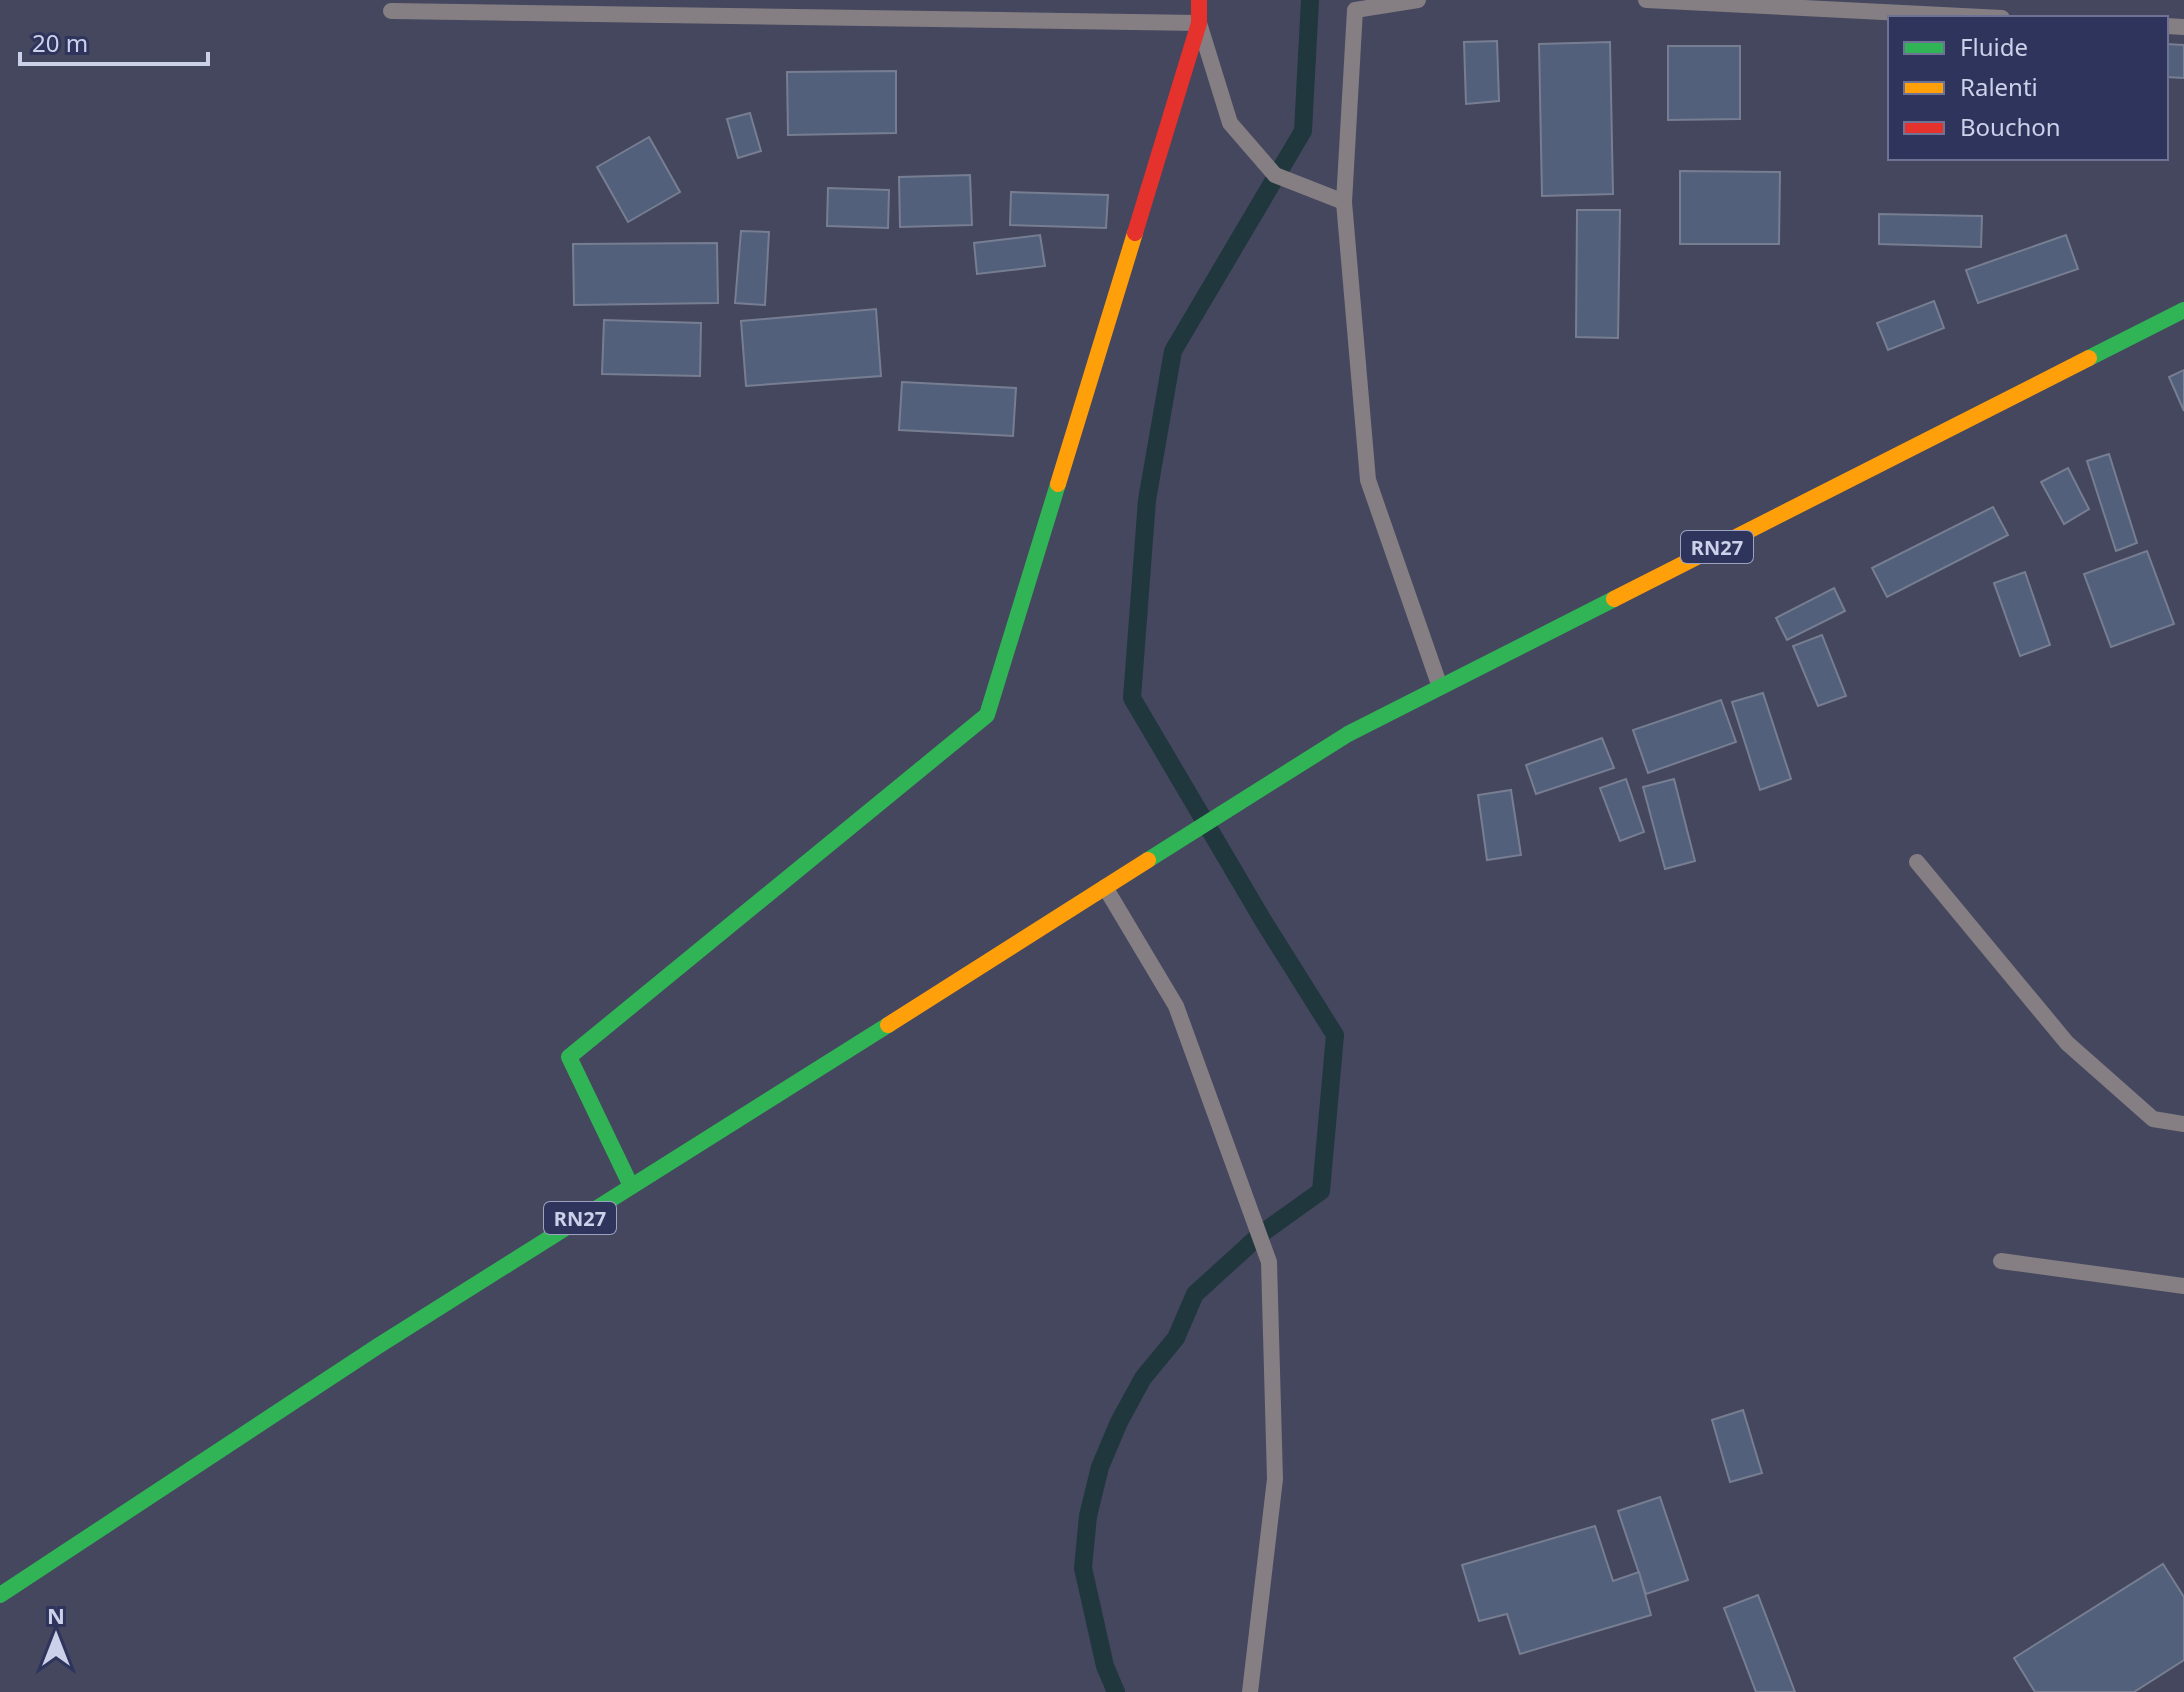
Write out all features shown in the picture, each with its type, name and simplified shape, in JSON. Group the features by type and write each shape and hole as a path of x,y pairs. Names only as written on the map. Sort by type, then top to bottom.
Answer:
{"main road":[{"path":"631,1186 569,1057 987,715 1199,23 1199,0"},
{"name":"RN27","path":"0,1595 378,1346 1348,734 2184,310"}],"street":[{"path":"1418,0 1355,10 1344,202 1368,480 1440,687"},
{"path":"1646,0 1962,16"},
{"path":"391,11 1199,23 1230,123 1275,175 1344,202"},
{"path":"1917,862 2067,1043 2153,1119 2184,1124"},
{"path":"1105,887 1176,1006 1269,1262 1275,1479 1250,1692"},
{"path":"2001,1261 2184,1286"}],"building":[{"path":"1497,41 1499,101 1466,104 1464,42"},
{"path":"1610,42 1613,194 1542,196 1539,44"},
{"path":"2168,44 2184,45 2184,78 2168,77"},
{"path":"1668,46 1740,46 1740,119 1668,120"},
{"path":"896,71 896,133 788,135 787,72"},
{"path":"750,113 761,151 738,158 727,119"},
{"path":"649,137 680,192 628,222 597,167"},
{"path":"1680,171 1780,172 1779,244 1680,244"},
{"path":"970,175 972,225 900,227 899,177"},
{"path":"828,188 889,190 888,228 827,226"},
{"path":"1011,192 1108,195 1106,228 1010,225"},
{"path":"1577,210 1620,210 1618,338 1576,337"},
{"path":"1879,214 1982,216 1981,247 1879,244"},
{"path":"741,231 769,232 765,305 735,303"},
{"path":"1040,235 1045,266 977,274 974,243"},
{"path":"2066,235 2078,269 1978,303 1966,270"},
{"path":"717,243 718,303 574,305 573,244"},
{"path":"1934,301 1944,328 1888,350 1877,323"},
{"path":"876,309 881,376 746,386 741,321"},
{"path":"604,320 701,323 700,376 602,374"},
{"path":"2184,370 2184,411 2169,377"},
{"path":"902,382 1016,388 1013,436 899,430"},
{"path":"2109,454 2137,543 2116,551 2087,461"},
{"path":"2068,468 2089,509 2064,524 2041,482"},
{"path":"1993,507 2008,535 1887,597 1872,568"},
{"path":"2147,551 2174,624 2111,647 2084,574"},
{"path":"2025,572 2050,645 2020,656 1994,583"},
{"path":"1834,588 1845,611 1787,640 1776,618"},
{"path":"1822,635 1846,696 1818,706 1793,646"},
{"path":"1763,693 1791,779 1760,790 1732,702"},
{"path":"1721,700 1736,742 1648,773 1633,730"},
{"path":"1602,738 1614,768 1536,794 1526,765"},
{"path":"1626,779 1644,832 1620,841 1600,788"},
{"path":"1674,779 1695,861 1665,869 1643,787"},
{"path":"1511,790 1521,855 1487,860 1478,795"},
{"path":"1743,1410 1762,1473 1730,1482 1712,1420"},
{"path":"1660,1497 1688,1580 1646,1594 1618,1511"},
{"path":"1595,1526 1613,1581 1639,1572 1651,1615 1520,1654 1507,1614 1479,1621 1462,1565"},
{"path":"2163,1564 2184,1597 2184,1660 2134,1692 2035,1692 2014,1658"},
{"path":"1758,1595 1795,1692 1756,1692 1724,1608"}],"waterway":[{"path":"1116,1692 1105,1666 1083,1568 1088,1516 1100,1467 1119,1422 1143,1378 1176,1338 1195,1294 1261,1234 1321,1191 1335,1035 1264,922 1132,698 1147,500 1173,351 1303,131 1310,0"}],"traffic: fast":[{"path":"2089,358 2184,310"},
{"path":"631,1186 569,1057 987,715 1058,484"},
{"path":"1148,860 1348,734 1614,599"},
{"path":"0,1595 378,1346 888,1025"}],"traffic: slow":[{"path":"1058,484 1135,233"},
{"path":"1614,599 2089,358"},
{"path":"888,1025 1148,860"}],"traffic: jam":[{"path":"1135,233 1199,23 1199,0"}]}
